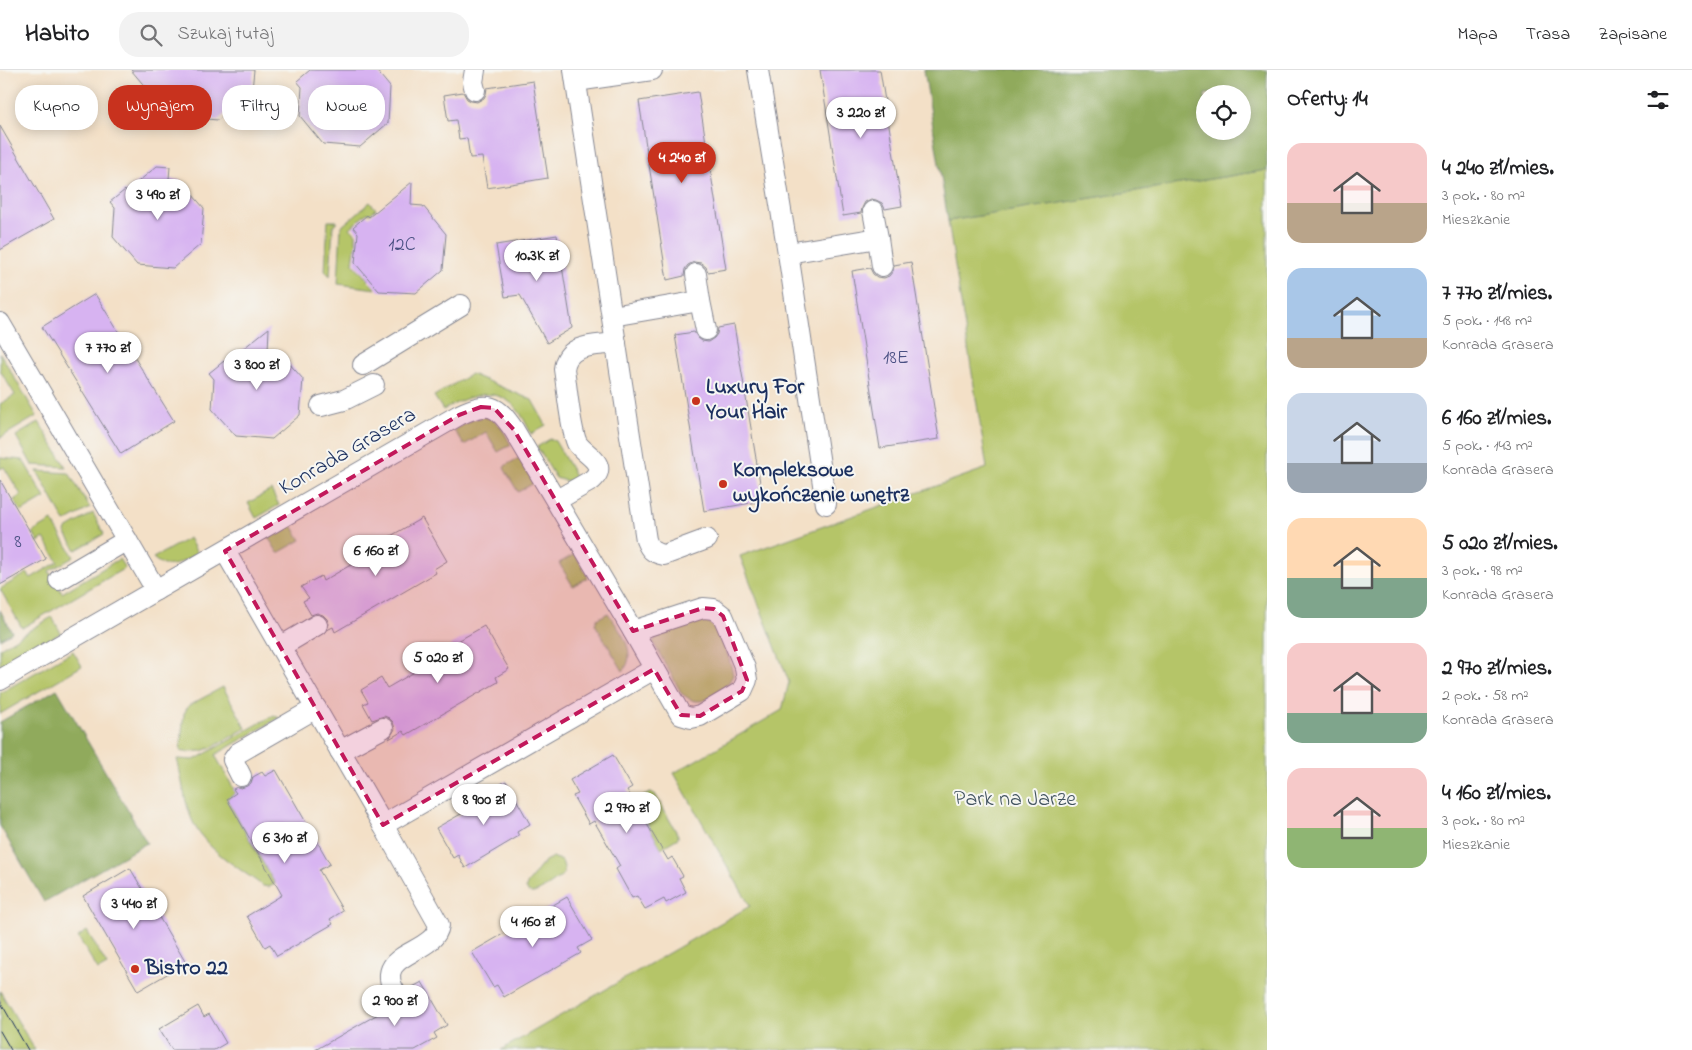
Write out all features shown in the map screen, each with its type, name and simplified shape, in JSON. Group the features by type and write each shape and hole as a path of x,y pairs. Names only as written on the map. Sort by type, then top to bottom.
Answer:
{"street":[{"path":"475,70 473,82 475,90"},
{"path":"652,70 575,76 646,540 650,549 657,554 664,555 707,539"},
{"path":"758,70 826,504"},
{"path":"873,211 882,266"},
{"path":"788,253 878,238"},
{"path":"696,274 706,330"},
{"path":"612,316 700,301"},
{"path":"363,365 461,305"},
{"path":"0,323 156,590"},
{"path":"557,500 592,480 596,476 598,467 596,461 580,447 575,435 564,370 565,362 568,356 576,350 616,343"},
{"path":"321,406 344,400 374,385"},
{"name":"Konrada Grasera","path":"0,680 459,415 482,407 494,408 504,414 557,500 681,715 690,718 700,716 742,691 748,680 745,668 723,616 714,609 703,608 633,631"},
{"path":"60,580 127,540"},
{"path":"225,551 439,925 438,932 434,938 399,960 392,967 390,985 396,994"},
{"path":"280,647 317,625"},
{"path":"382,825 654,669"},
{"path":"241,776 233,760 238,754 316,708"},
{"path":"340,751 383,728"}],"highlighted area":[{"path":"481,407 494,408 514,430 633,631 703,608 714,609 723,616 747,680 742,691 700,716 681,715 654,669 383,825 225,551 459,415"}],"green space":[{"path":"924,70 1267,70 1267,170 948,221"},
{"name":"Park na Jarze","path":"1267,170 1267,1050 501,1050 750,906 674,773 782,710 789,682 740,556 987,468 948,221"},
{"path":"370,202 376,209 370,214 367,213 350,228 356,234 356,242 362,243 361,247 355,248 353,263 365,277 370,273 372,275 367,280 376,289 338,284 341,227"},
{"path":"328,221 337,221 333,226 330,276 325,271"},
{"path":"0,353 37,416 0,438 0,404 15,395 0,370"},
{"path":"471,374 532,400 546,425 531,434 521,415 511,403 502,397 493,395 483,395 462,400 443,410 434,396"},
{"path":"484,417 498,424 511,445 498,452 486,432 464,445 454,430 472,420"},
{"path":"39,422 66,467 32,465 16,436"},
{"path":"550,439 555,441 577,479 566,481 556,478 537,447"},
{"path":"0,458 23,460 45,498 21,512 14,500 21,495 4,467 0,469"},
{"path":"519,458 534,483 518,492 504,468"},
{"path":"37,471 69,473 90,508 65,522"},
{"path":"271,490 279,505 256,518 248,503"},
{"path":"93,513 104,534 76,550 65,532 66,529"},
{"path":"52,521 74,557 49,571 62,593 119,559 125,568 22,628 0,589 27,573 31,578 58,562 44,538 38,542 33,532"},
{"path":"291,524 301,540 278,553 268,537"},
{"path":"189,538 197,553 186,560 165,565 153,558"},
{"path":"575,554 588,577 573,586 559,563"},
{"path":"0,610 12,632 0,639"},
{"path":"608,613 626,641 629,656 623,671 595,624 597,619"},
{"path":"52,617 61,633 0,667 0,648"},
{"path":"699,621 709,623 722,640 733,675 731,680 718,693 702,701 691,700 682,694 653,642 656,637"},
{"path":"73,651 82,666 0,714 0,693"},
{"path":"223,687 246,728 213,747 202,751 182,752 180,750 184,714 188,706"},
{"path":"57,689 147,843 44,902 0,826 0,722"},
{"path":"274,715 279,718 215,755 236,793 227,799 275,884 269,887 263,886 223,857 213,849 197,830 187,805 177,759 194,760"},
{"path":"650,793 655,794 678,835 678,838 661,848 634,801"},
{"path":"553,857 562,861 564,873 539,891 535,893 528,892 527,884 545,861"},
{"path":"87,931 107,965 98,970 78,937"},
{"path":"0,991 35,1050 0,1050"}],"building":[{"path":"131,70 254,70 252,85 222,85 222,116 218,120 212,120 212,85 144,85"},
{"path":"310,70 376,70 390,87 388,123 385,126 385,85 308,85 308,126 300,116 302,87 297,81"},
{"path":"820,70 880,70 902,206 885,209 882,203 871,199 865,202 861,213 843,216"},
{"path":"533,81 548,178 487,188 482,157 470,158 467,138 459,139 456,120 448,121 444,95 463,92 467,99 477,102 484,98 487,88"},
{"path":"698,92 726,269 708,272 701,263 694,262 685,269 684,276 667,280 639,101"},
{"path":"0,126 54,219 0,250"},
{"path":"312,130 380,130 360,147 323,144"},
{"path":"157,166 170,167 169,179 180,180 204,208 201,244 173,268 137,265 113,237 115,208 110,202 125,190 126,192"},
{"path":"412,182 411,205 423,206 446,234 443,270 416,293 379,291 355,263 358,233 353,227 367,215 369,217"},
{"path":"557,235 572,328 547,343 520,295 505,297 496,245"},
{"path":"911,262 939,439 880,448 852,271 870,268 877,277 884,278 893,271 894,265"},
{"path":"95,294 174,421 121,454 42,327"},
{"path":"734,325 763,501 704,511 675,335 694,332 702,341 708,342 717,334 718,328"},
{"path":"269,328 268,351 279,352 303,379 300,415 272,439 236,436 212,409 214,379 209,373 224,361 225,363"},
{"path":"0,480 46,559 0,585"},
{"path":"422,518 447,561 434,569 436,573 335,632 333,627 327,630 329,624 323,615 317,613 311,615 303,601 309,598 301,587 321,576 323,581 392,541 389,537"},
{"path":"484,626 509,669 496,677 498,682 406,735 403,731 389,739 395,729 393,722 384,716 372,720 363,704 368,702 361,690 381,678 387,688 454,649 451,645"},
{"path":"613,755 632,787 627,790 668,860 672,857 683,876 679,878 686,892 666,903 664,899 645,909 637,896 632,898 616,869 620,866 594,821 589,824 573,796 578,794 570,780"},
{"path":"276,770 330,864 319,870 343,911 330,919 333,924 277,956 270,944 265,947 247,916 282,895 227,799 236,793 233,789 247,786 251,783 253,777 262,772 265,776"},
{"path":"506,781 530,824 517,832 519,836 465,868 458,855 453,858 436,828 477,805 474,800"},
{"path":"130,868 186,963 138,991 83,896"},
{"path":"567,897 592,940 578,948 581,953 504,997 497,985 493,987 472,952"},
{"path":"422,982 447,1025 434,1033 437,1038 415,1050 315,1050 392,1006 391,1004 401,1005 408,996 407,990"},
{"path":"198,1006 204,1017 209,1014 226,1043 214,1050 172,1050 159,1029"}],"tram line":[{"path":"0,1001 28,1050"},
{"path":"0,1031 11,1050"}],"place":[{"name":"Luxury For Your Hair","path":"696,401"},
{"name":"Kompleksowe wykończenie wnętrz","path":"723,484"},
{"name":"Bistro 22","path":"135,969"}]}
